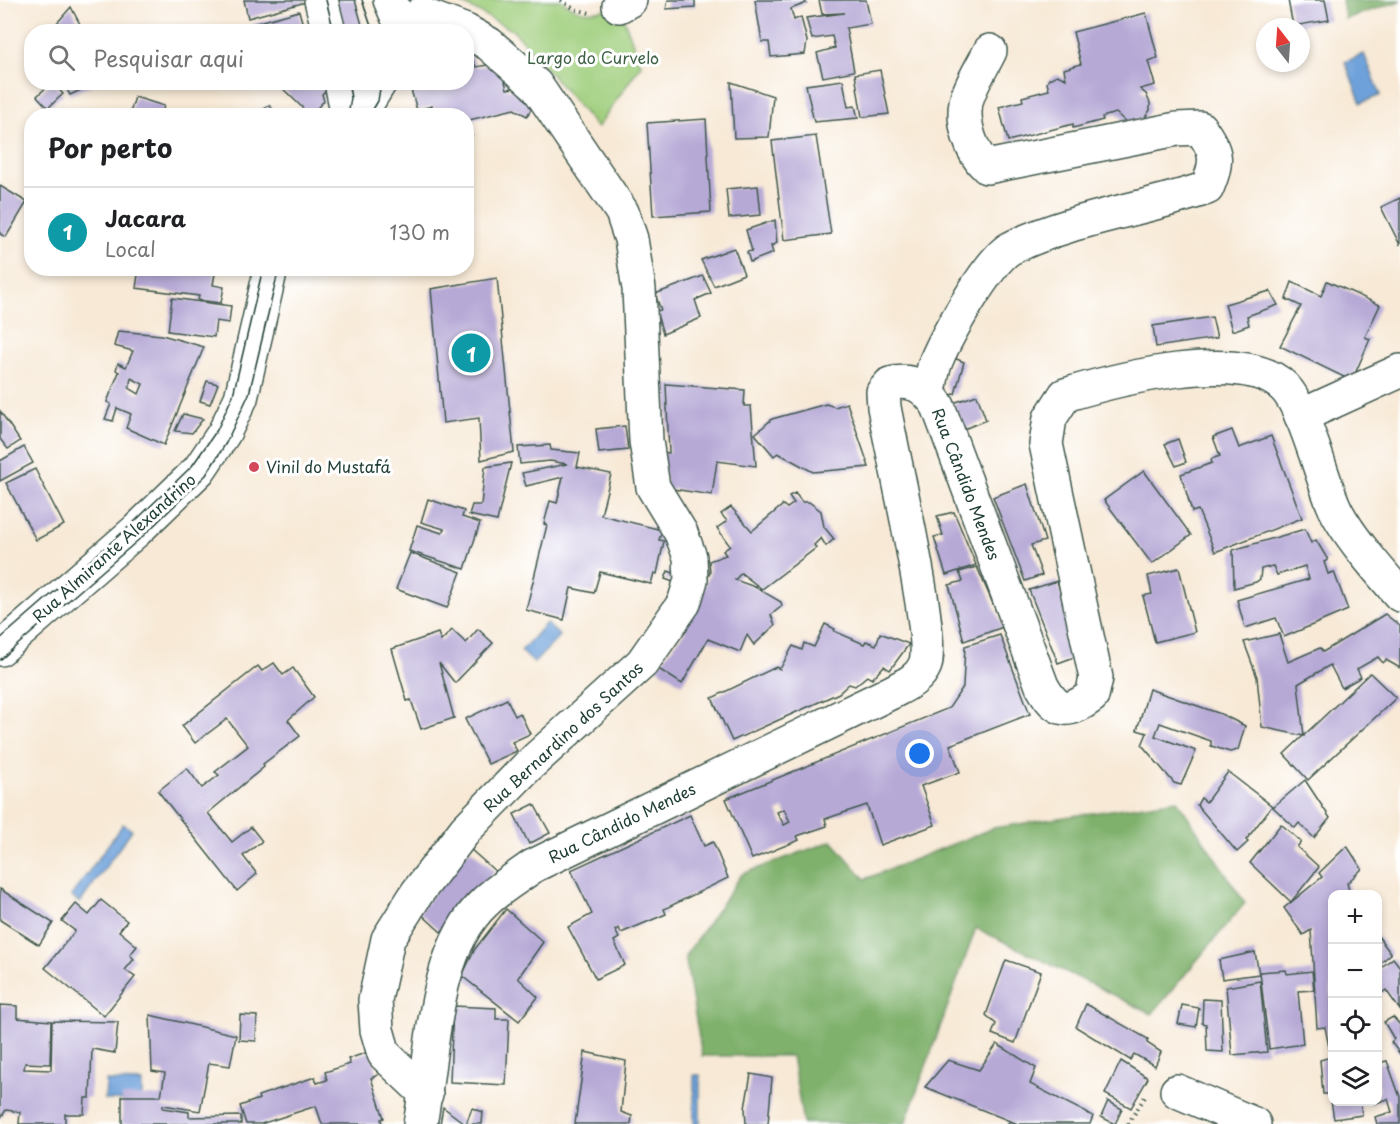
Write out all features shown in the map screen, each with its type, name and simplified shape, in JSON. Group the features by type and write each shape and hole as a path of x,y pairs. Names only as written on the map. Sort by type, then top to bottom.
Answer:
{"street":[{"path":"321,0 327,24"},
{"path":"390,0 415,19"},
{"name":"Rua Bernardino dos Santos","path":"415,19 436,24"},
{"name":"Rua Bernardino dos Santos","path":"423,1109 384,1054 377,1030 375,1000 388,939 417,893 466,829 527,767 642,663 684,603 691,580 690,557 681,532 653,487 646,441 639,289 632,239 622,212 536,85 489,44 474,36"},
{"path":"928,392 936,362 973,291 1009,249 1073,225 1162,204 1207,188 1215,169 1215,148 1200,128 1177,129 987,167 977,158 969,134 966,102 990,51"},
{"path":"343,90 346,108"},
{"path":"364,108 375,90"},
{"name":"Rua Almirante Alexandrino","path":"0,650 137,530 200,471 224,433 241,398 269,276"},
{"name":"Rua Cândido Mendes","path":"423,1109 437,1005 455,944 484,902 533,866 890,693 916,678 926,664 926,631 884,406 883,392 890,384 900,381 914,382 928,392 938,406 1042,686 1052,702 1063,708 1072,709 1092,696 1096,678 1046,444 1050,418 1065,395 1138,375 1224,367 1264,373 1285,387 1301,416 1334,507 1374,565 1400,595"},
{"path":"1301,416 1400,371"},
{"path":"1177,1091 1254,1124"}],"green space":[{"name":"Largo do Curvelo","path":"456,0 561,0 576,9 589,12 619,6 641,65 597,128 514,31"},
{"path":"1342,0 1400,0 1400,1 1345,19"},
{"path":"1177,800 1245,903 1152,1014 976,928 905,1124 803,1123 792,1056 702,1056 685,956 742,874 832,841 865,879 993,828"}],"water":[{"path":"1364,54 1381,95 1361,103 1345,62"},
{"path":"546,623 560,636 534,663 521,651"},
{"path":"123,824 132,830 80,903 71,896"},
{"path":"694,1075 700,1075 700,1124 694,1124"},
{"path":"106,1081 142,1082 142,1101 105,1100"}],"building":[{"path":"244,0 305,0 306,2 248,18"},
{"path":"333,0 355,0 362,24 340,24"},
{"path":"668,0 695,0 695,7 666,9"},
{"path":"755,0 805,0 806,3 791,9 794,20 801,17 807,41 805,54 771,57 769,42 762,42"},
{"path":"819,0 866,0 871,24 846,28 854,71 823,77 817,53 835,48 832,36 812,39 806,18 844,13 822,14"},
{"path":"1288,0 1325,0 1329,20 1310,23 1310,18 1291,18"},
{"path":"71,7 80,24 56,24"},
{"path":"299,11 303,24 252,24"},
{"path":"1146,13 1158,58 1148,61 1155,85 1140,89 1146,94 1150,103 1150,110 1144,119 1127,123 1116,113 1102,117 1103,120 1073,128 1073,124 1008,141 999,107 1023,101 1022,97 1049,90 1047,83 1049,79 1057,75 1066,79 1064,69 1081,64 1073,32"},
{"path":"474,62 476,67 500,63 507,89 515,88 532,107 527,116 514,109 474,119 474,108 433,108 432,106 416,108 411,90 474,90"},
{"path":"880,70 889,114 862,117 855,74"},
{"path":"843,80 848,107 855,106 858,118 814,122 806,85"},
{"path":"731,82 773,96 769,137 734,138"},
{"path":"43,90 59,90 63,94 48,108 37,96"},
{"path":"67,90 81,90 70,95"},
{"path":"284,90 328,90 322,94 324,101 317,108 303,108"},
{"path":"135,97 164,106 163,108 132,108"},
{"path":"706,119 711,212 653,216 647,123"},
{"path":"816,136 831,234 784,240 772,141"},
{"path":"0,186 24,200 24,207 6,237 0,234"},
{"path":"758,186 761,215 729,218 726,189"},
{"path":"1400,198 1400,245 1381,207"},
{"path":"775,220 777,243 771,246 773,253 750,262 747,252 752,251 746,230"},
{"path":"734,248 744,274 714,286 701,260"},
{"path":"138,276 215,276 213,285 224,287 221,303 198,300 199,296 136,288"},
{"path":"703,276 711,293 695,300 701,318 663,334 656,311 661,310 655,294"},
{"path":"497,278 514,452 481,460 479,418 443,423 431,289"},
{"path":"1327,281 1380,305 1365,337 1370,339 1352,381 1280,346 1301,306 1286,299 1292,282 1321,296"},
{"path":"1270,291 1278,305 1247,316 1249,325 1232,331 1225,304"},
{"path":"172,298 231,306 229,323 216,321 214,337 168,331"},
{"path":"1212,317 1217,338 1156,347 1153,326"},
{"path":"118,331 162,335 204,347 164,445 126,428 131,414 117,408 113,421 105,419 111,404 107,402 119,372 116,370 118,363 126,367 133,351 114,346","holes":["131,378 143,384 139,394 129,388"]},
{"path":"954,358 964,362 955,394 950,395 945,382"},
{"path":"207,381 218,384 210,404 200,401"},
{"path":"666,384 745,390 744,406 751,406 756,466 717,461 712,495 673,489 667,492 661,452 669,453"},
{"path":"977,395 986,420 964,429 953,403"},
{"path":"847,403 869,467 813,472 778,453 774,456 755,434 772,419 826,404 835,407"},
{"path":"0,411 20,441 8,449 0,439"},
{"path":"183,414 203,419 192,433 175,431"},
{"path":"625,426 628,450 599,453 596,429"},
{"path":"1232,430 1239,448 1271,436 1302,518 1215,552 1198,510 1192,512 1181,474 1212,463 1211,459 1220,456 1213,437"},
{"path":"1178,439 1186,462 1176,466 1165,444"},
{"path":"550,445 551,450 580,453 577,467 611,474 601,515 662,530 659,540 664,541 657,574 654,573 651,584 600,572 594,593 571,588 564,620 526,610 547,525 544,524 550,501 557,503 563,477 526,486 522,473 567,464 550,461 520,464 518,447"},
{"path":"24,447 33,463 0,481 0,461"},
{"path":"511,463 497,521 469,515 472,505 481,505 485,467"},
{"path":"35,469 64,525 36,540 6,483"},
{"path":"1144,471 1191,535 1152,564 1104,500"},
{"path":"1027,484 1045,541 1031,545 1042,575 1025,581 993,497"},
{"path":"795,493 802,502 809,502 821,511 824,527 834,539 826,546 821,538 814,545 816,548 762,589 741,573 735,580 755,587 781,602 782,606 771,615 775,625 754,645 747,635 740,652 708,639 682,684 657,668 686,630 681,628 704,588 710,572 709,561 726,555 723,551 730,546 717,528 727,521 721,514 731,507 752,531 783,505 787,508 794,503 789,496"},
{"path":"428,499 464,511 462,517 480,523 465,569 409,551 417,525 442,533 444,529 421,522"},
{"path":"954,512 976,565 946,575 934,537 943,535 937,516"},
{"path":"1305,529 1311,543 1316,540 1328,560 1324,562 1328,574 1334,572 1348,610 1284,637 1276,618 1245,628 1237,600 1309,579 1305,566 1277,575 1273,566 1261,569 1260,579 1256,582 1234,588 1233,550"},
{"path":"410,553 461,572 447,608 396,589"},
{"path":"977,567 1003,627 964,641 949,585 963,581 959,572"},
{"path":"1179,568 1195,632 1155,642 1143,596 1152,594 1148,576"},
{"path":"668,571 684,577 681,585 665,579"},
{"path":"1057,581 1080,655 1058,663 1029,590"},
{"path":"1385,614 1400,626 1400,668 1386,660 1383,663 1378,657 1357,669 1361,677 1342,688 1330,665 1298,684 1304,736 1262,727 1257,677 1244,642 1279,634 1288,662 1320,648 1323,652"},
{"path":"825,624 835,629 834,631 864,644 866,641 876,645 880,633 909,644 890,670 884,666 872,679 867,676 855,686 849,684 839,693 732,741 712,698 776,667 780,669 793,646 802,650 804,643 814,647"},
{"path":"478,629 493,643 455,683 439,663 454,718 421,729 411,700 407,701 392,649 438,633 441,641 452,630 466,643"},
{"path":"1000,635 1030,714 950,745 960,772 921,786 935,825 880,845 867,805 825,819 827,826 797,836 799,840 752,859 726,799 949,708 963,687 965,646","holes":["784,809 790,822 784,825 777,812"]},
{"path":"274,663 283,675 293,668 314,697 288,720 300,736 263,764 264,767 208,813 232,842 251,827 262,841 243,856 257,874 237,891 158,791 187,768 202,788 219,775 215,772 248,746 227,719 195,743 182,726 258,666 262,671"},
{"path":"1370,673 1396,698 1308,780 1284,754"},
{"path":"1149,689 1221,714 1245,726 1238,750 1230,752 1211,746 1211,741 1160,723 1155,736 1196,751 1181,785 1174,783 1142,745 1147,733 1137,730"},
{"path":"507,699 515,716 520,713 530,734 512,742 517,751 488,764 465,719"},
{"path":"1228,772 1272,806 1246,840 1248,842 1237,852 1197,805 1201,798 1206,802"},
{"path":"1305,780 1330,818 1314,838 1299,823 1295,828 1273,807"},
{"path":"534,804 550,833 529,844 514,814"},
{"path":"690,815 704,846 713,842 728,878 664,909 666,914 621,933 619,928 615,930 619,938 614,941 625,965 596,979 568,927 592,914 571,870"},
{"path":"1281,824 1301,842 1297,847 1319,867 1291,902 1250,863"},
{"path":"1347,846 1362,869 1347,883 1349,890 1328,890 1328,1042 1325,1027 1317,1028 1311,930 1303,935 1284,908 1322,877 1319,873"},
{"path":"470,849 495,871 441,932 419,912"},
{"path":"0,889 53,923 39,945 0,920"},
{"path":"101,900 127,921 119,931 137,946 130,955 134,959 125,970 135,977 104,1016 45,968 75,931 62,921 76,904 89,915"},
{"path":"506,909 543,942 518,978 538,997 519,1021 462,976 475,949"},
{"path":"1382,942 1391,954 1382,962"},
{"path":"1255,952 1259,974 1222,979 1219,960"},
{"path":"1393,958 1400,967 1400,1010 1386,990 1382,993 1382,967"},
{"path":"1006,960 1041,972 1015,1043 992,1034 996,1024 986,1015"},
{"path":"1286,970 1287,974 1312,971 1314,990 1298,991 1303,1044 1269,1049 1260,972"},
{"path":"1260,981 1267,1052 1232,1055 1226,987"},
{"path":"1203,999 1221,1000 1223,1052 1207,1051 1206,1024 1202,1023"},
{"path":"1086,1004 1148,1039 1147,1043 1161,1052 1155,1066 1134,1054 1130,1060 1076,1027"},
{"path":"0,1005 17,1006 17,1018 51,1021 50,1064 25,1063 24,1069 51,1070 52,1021 118,1022 115,1053 92,1049 90,1098 85,1098 84,1114 65,1114 65,1124 19,1124 20,1112 6,1110 0,1119"},
{"path":"1182,1005 1199,1008 1196,1027 1178,1024"},
{"path":"453,1006 496,1008 496,1019 509,1019 506,1085 450,1082"},
{"path":"150,1015 236,1035 230,1066 209,1063 200,1111 163,1105 163,1108 189,1112 189,1117 241,1116 241,1124 122,1124 122,1096 161,1096 165,1073 152,1071"},
{"path":"240,1015 257,1016 256,1041 239,1040"},
{"path":"1393,1017 1400,1025 1400,1054 1391,1042 1394,1039 1384,1022"},
{"path":"997,1044 1036,1068 1030,1084 1093,1116 1090,1124 1018,1124 925,1087 948,1060 979,1070"},
{"path":"371,1051 378,1075 371,1078 384,1118 381,1119 382,1124 322,1124 316,1106 261,1124 246,1124 240,1106 259,1099 258,1096 315,1077 317,1083 327,1080 325,1072 350,1064 348,1059"},
{"path":"585,1052 626,1061 621,1112 632,1116 631,1124 575,1124"},
{"path":"1328,1058 1328,1094 1323,1094 1320,1060"},
{"path":"1121,1061 1148,1078 1131,1108 1105,1094"},
{"path":"1387,1061 1400,1097 1400,1124 1377,1124 1375,1117 1392,1112 1388,1099 1382,1101 1382,1062"},
{"path":"751,1074 772,1078 768,1124 746,1124 745,1108"},
{"path":"1108,1101 1122,1109 1115,1124 1101,1117"},
{"path":"1332,1106 1361,1106 1362,1115 1334,1119"},
{"path":"443,1107 465,1124 440,1124"},
{"path":"472,1108 483,1112 482,1124 466,1124"}],"tram line":[{"path":"326,0 332,24"},
{"path":"362,0 370,24"},
{"path":"349,108 350,90"},
{"path":"374,108 380,90"},
{"path":"0,639 132,524 192,466 217,430 233,395 261,276"},
{"path":"0,660 143,536 206,475 226,443 249,394 277,276"}],"place":[{"name":"Jacara","path":"471,353"},
{"name":"Vinil do Mustafá","path":"254,467"}]}
